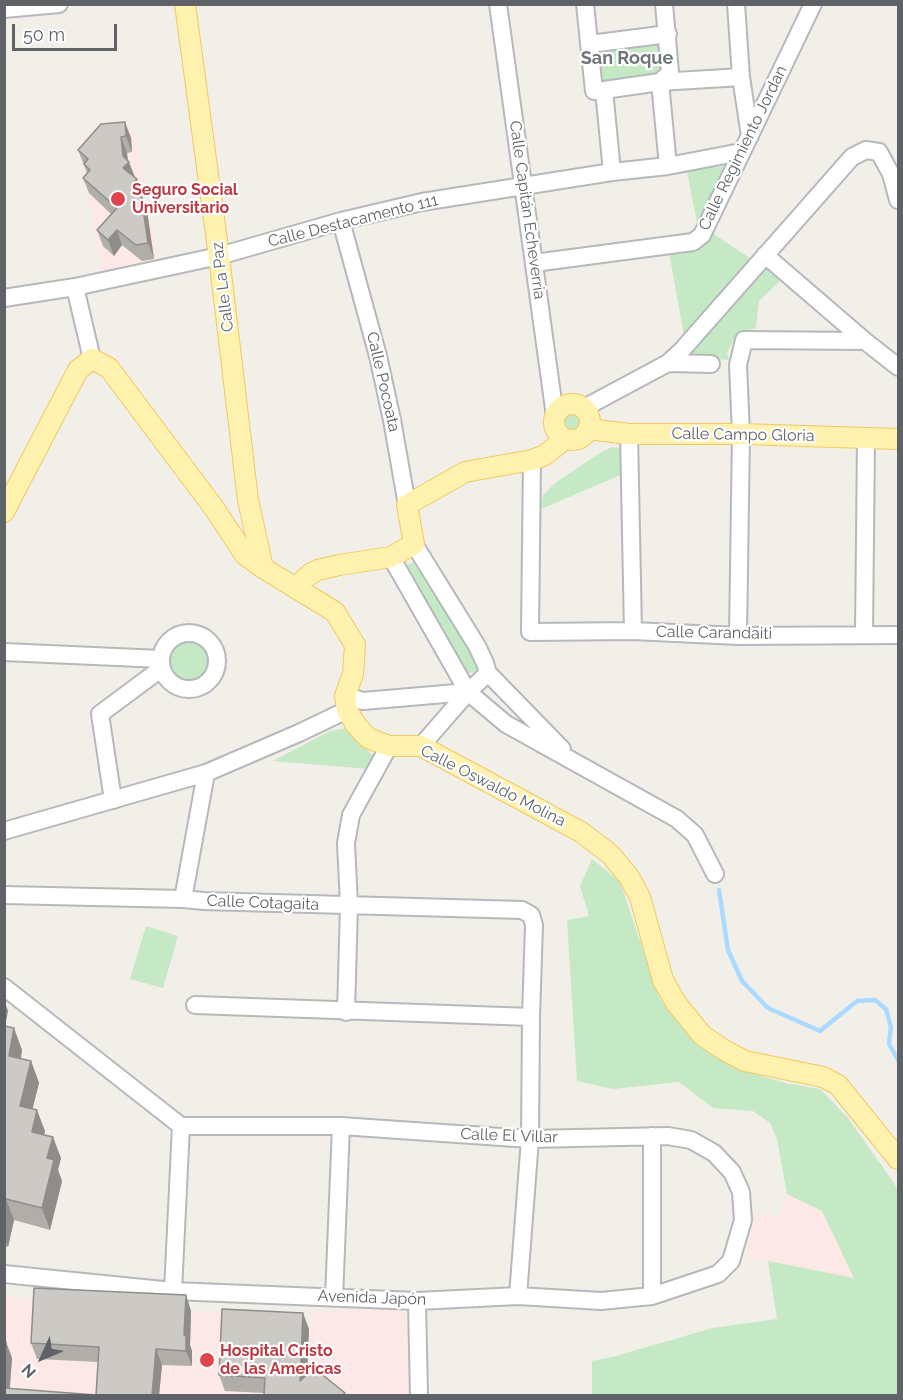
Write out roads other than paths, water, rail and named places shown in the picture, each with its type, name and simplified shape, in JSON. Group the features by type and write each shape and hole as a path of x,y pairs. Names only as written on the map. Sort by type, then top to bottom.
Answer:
{"main road":[{"name":"Calle La Paz","path":"185,4 219,256 248,500 263,568"},
{"path":"4,512 78,370 92,359 109,368 214,508 245,555 335,612 355,645 353,674 346,703"},
{"path":"407,505 465,472 532,460 545,455 565,439 580,437 588,429 590,418 584,408 579,405 567,404 555,416 556,428 565,439"},
{"name":"Calle Campo Gloria","path":"588,429 629,434 741,434 898,439"},
{"path":"214,508 232,511 248,500"},
{"name":"Calle Pocoata","path":"407,505 414,544"},
{"path":"296,588 310,574 318,570 391,557 414,544"},
{"name":"Calle Oswaldo Molina","path":"346,703 356,725 368,738 389,746 421,746 581,832 610,854 629,877 640,897 663,980 676,1003 702,1035 746,1061 823,1077 838,1085 898,1159"}],"street":[{"path":"4,9 59,4"},
{"name":"Calle Capitán Echeverria","path":"498,4 555,416"},
{"path":"585,4 594,91 660,82 741,77"},
{"path":"660,82 670,73 664,4"},
{"path":"736,4 741,77 750,136"},
{"name":"Calle Regimiento Jordan","path":"534,263 693,242 702,235 813,4"},
{"path":"590,44 668,34"},
{"path":"660,82 668,166"},
{"path":"604,90 612,172"},
{"path":"584,408 668,363 682,350 852,157 866,150 879,152 895,172 898,200"},
{"name":"Calle Destacamento 111","path":"4,298 75,287 219,256 341,221 422,202 612,172 668,166 741,152"},
{"name":"Calle Pocoata","path":"341,221 378,356 407,505"},
{"path":"765,255 898,367"},
{"path":"75,287 92,359"},
{"path":"738,636 741,434 738,365 744,340 865,341"},
{"path":"668,363 711,364"},
{"path":"629,434 633,631"},
{"path":"864,634 866,438"},
{"name":"Calle Carandaiti","path":"532,460 530,632 633,631 738,636 898,635"},
{"path":"414,544 477,646 488,673 575,763"},
{"path":"391,557 468,692 506,724 677,819 695,836 715,874"},
{"path":"4,652 162,664 100,714 113,800"},
{"path":"421,746 468,692 488,673"},
{"path":"4,831 206,773 299,733 346,703 468,692"},
{"path":"346,1012 349,905 346,843 351,815 389,746"},
{"path":"183,899 206,773"},
{"name":"Calle Cotagaita","path":"4,895 522,910 531,915 534,925 531,1017"},
{"path":"4,987 181,1126 172,1291"},
{"path":"195,1005 531,1017 530,1138 518,1296"},
{"name":"Calle El Villar","path":"181,1126 341,1126 530,1138 668,1136 691,1140 714,1153 732,1172 741,1192 743,1220 731,1261"},
{"path":"334,1298 341,1126"},
{"path":"652,1136 652,1296"},
{"name":"Avenida Japón","path":"4,1274 172,1291 417,1301 518,1296 601,1301 652,1296 717,1274 731,1261"},
{"path":"417,1301 419,1395"}],"waterway":[{"path":"719,890 728,950 742,981 768,1008 820,1031 857,1001 875,1000 886,1009 891,1027 889,1044 898,1060"}],"place":[{"name":"Seguro Social Universitario","path":"118,199"},
{"name":"Hospital Cristo de las Americas","path":"207,1360"}],"district":[{"name":"San Roque","path":"627,59"}]}
